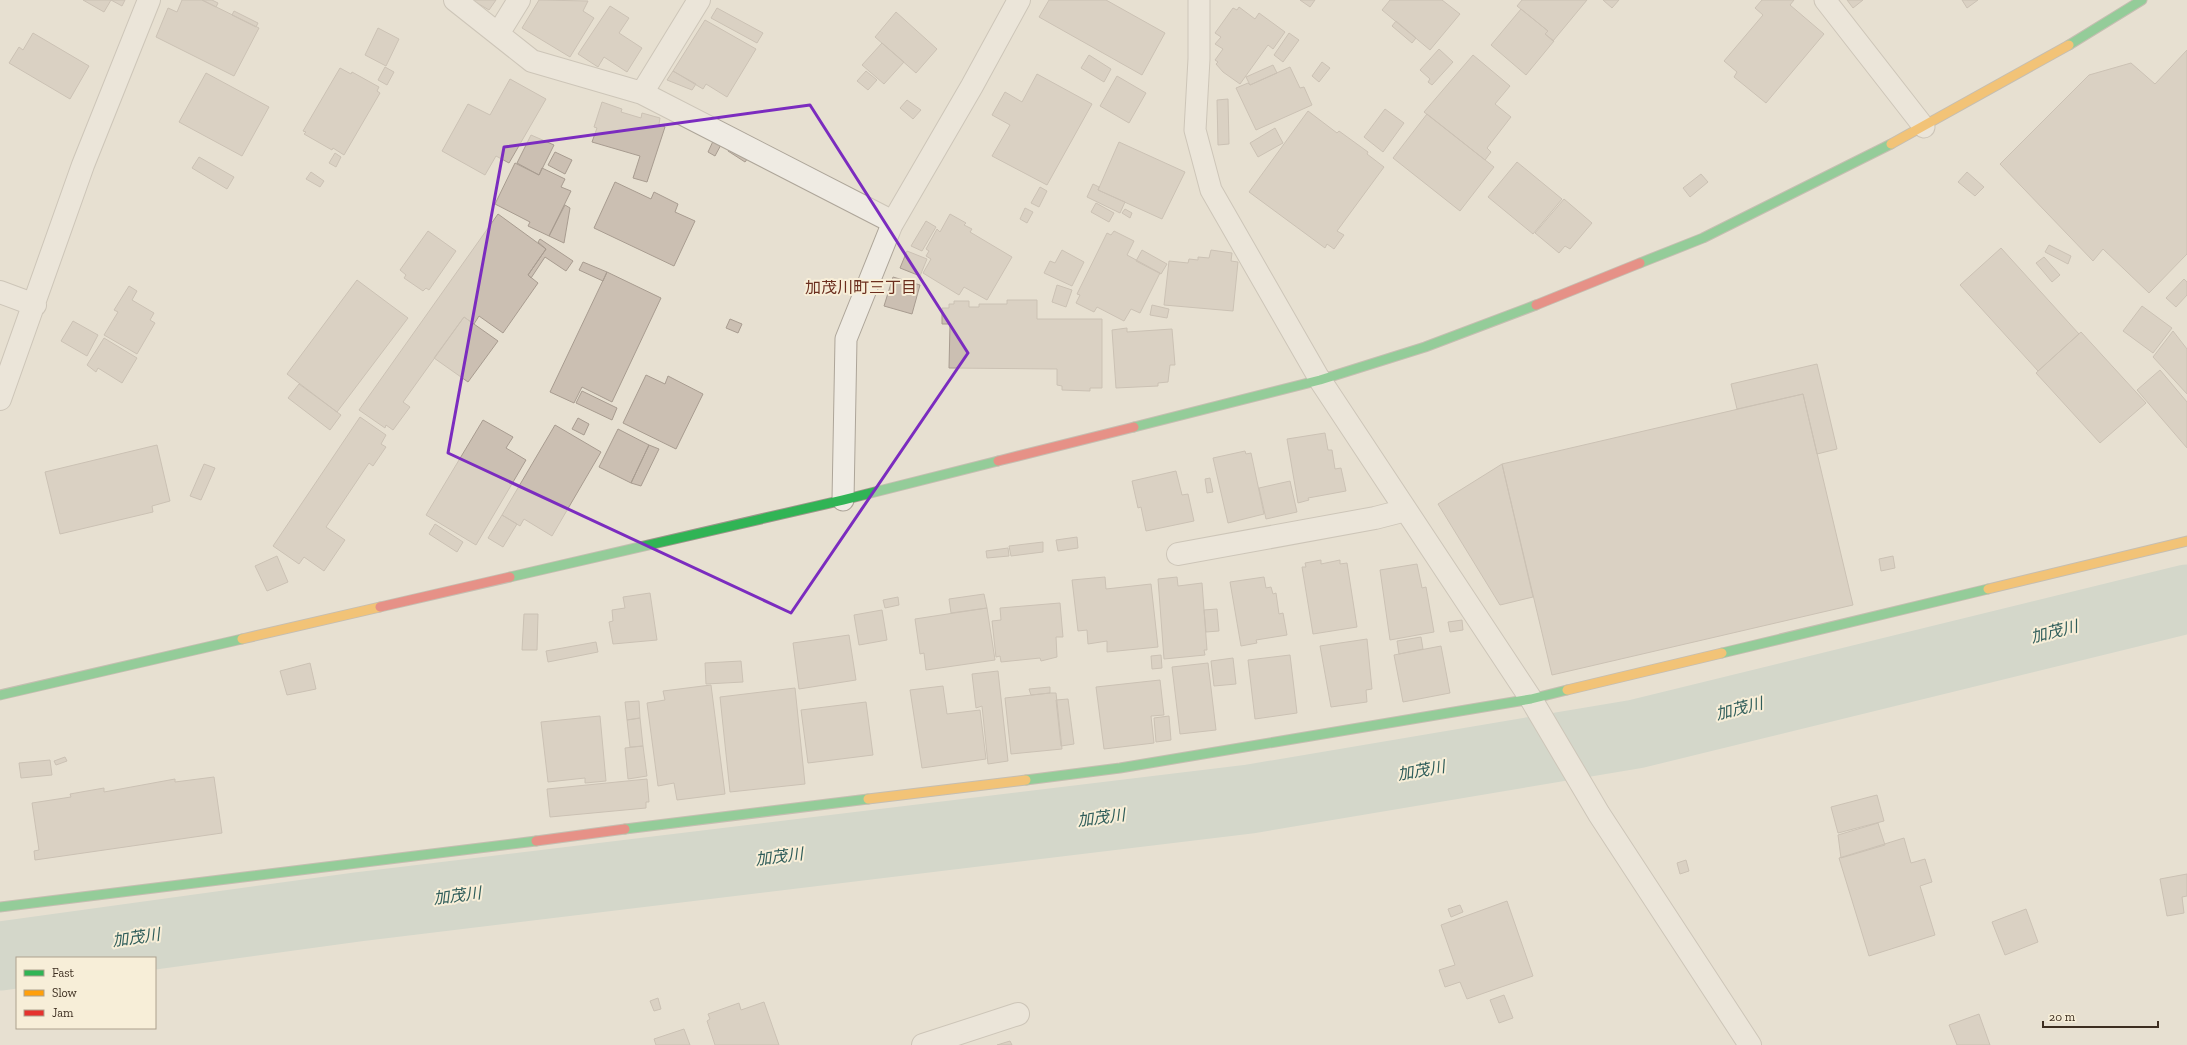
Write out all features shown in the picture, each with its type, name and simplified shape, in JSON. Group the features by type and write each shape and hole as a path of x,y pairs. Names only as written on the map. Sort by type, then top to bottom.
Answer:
{"street":[{"path":"0,399 35,305 82,165 149,0"},
{"path":"455,0 532,61 642,92 893,222 972,86 1019,0"},
{"path":"498,34 519,0"},
{"path":"642,92 699,0"},
{"path":"0,695 843,500 1320,380 1425,347 1494,322 1704,238 1924,127 2098,29 2142,0"},
{"path":"0,292 35,305"},
{"path":"1320,380 1531,699 1599,814 1750,1045"},
{"path":"1178,554 1374,518 1406,510"},
{"path":"0,907 1120,768 1531,699 2187,541"},
{"path":"923,1045 1018,1014"}],"lane":[{"path":"1199,0 1199,59 1195,130 1211,190 1320,380"},
{"path":"1825,0 1924,127"},
{"path":"843,500 846,339 893,222"}],"highlighted area":[{"path":"810,105 968,353 791,613 448,453 504,147"}],"building":[{"path":"83,0 111,0 104,12"},
{"path":"111,0 125,0 122,6"},
{"path":"182,0 202,0 259,28 234,76 156,37 168,8 177,12"},
{"path":"202,0 212,0 218,3 216,7"},
{"path":"472,0 496,0 489,10"},
{"path":"539,0 588,1 583,11 594,18 570,57 522,28"},
{"path":"1049,0 1106,0 1165,33 1142,75 1039,17"},
{"path":"1300,0 1315,0 1310,7"},
{"path":"1390,0 1442,0 1460,14 1430,50 1382,10"},
{"path":"1522,0 1587,0 1553,41 1545,34 1548,31 1517,6"},
{"path":"1603,0 1619,0 1612,8"},
{"path":"1762,0 1794,0 1790,5 1824,34 1766,103 1734,77 1737,72 1724,61 1763,15 1755,8"},
{"path":"1847,0 1863,0 1853,8"},
{"path":"1962,0 1978,0 1967,8"},
{"path":"610,6 629,18 619,33 642,48 627,72 604,57 598,67 578,54"},
{"path":"1239,7 1255,19 1259,13 1285,32 1273,49 1268,45 1240,84 1223,72 1216,64 1218,62 1215,60 1223,49 1215,44 1221,37 1215,33 1233,8 1237,10"},
{"path":"717,8 763,33 757,43 711,18"},
{"path":"1521,9 1548,31 1545,34 1554,41 1526,75 1491,45"},
{"path":"234,11 258,23 256,27 232,15"},
{"path":"896,12 937,49 916,73 875,37"},
{"path":"705,20 756,49 727,97 706,84 703,89 673,71"},
{"path":"1396,21 1416,38 1412,43 1392,26"},
{"path":"378,28 399,39 386,66 365,55"},
{"path":"33,33 89,66 70,99 9,63 19,47 23,50"},
{"path":"1289,33 1299,40 1283,62 1274,55"},
{"path":"882,43 904,62 884,84 862,65"},
{"path":"1439,49 1453,62 1432,85 1428,82 1430,79 1420,70"},
{"path":"2187,50 2187,254 2149,293 2103,249 2093,261 2000,164 2089,75 2131,63 2155,84"},
{"path":"1089,55 1111,69 1104,82 1081,68"},
{"path":"1473,55 1510,86 1495,104 1511,117 1487,148 1491,152 1485,160 1424,112"},
{"path":"1322,62 1330,68 1319,82 1312,76"},
{"path":"1273,65 1277,73 1250,85 1246,77"},
{"path":"385,67 394,72 387,85 378,80"},
{"path":"1290,67 1300,88 1304,87 1312,105 1256,130 1236,88 1248,83 1250,85"},
{"path":"340,68 351,74 352,72 379,87 377,91 380,93 344,155 304,134 306,132 303,131"},
{"path":"673,71 696,84 692,90 667,80"},
{"path":"866,71 877,80 868,90 857,81"},
{"path":"206,73 269,107 242,156 179,122"},
{"path":"1037,74 1092,104 1047,185 992,156 1010,125 992,115 1005,92 1022,102"},
{"path":"1117,76 1146,93 1129,123 1100,106"},
{"path":"510,79 546,99 509,163 496,156 485,175 442,151 468,104 490,115"},
{"path":"1228,99 1229,144 1218,145 1217,100"},
{"path":"907,100 921,110 913,119 900,108"},
{"path":"602,102 622,109 621,112 641,118 642,113 660,118 659,124 665,127 647,182 633,178 640,156 592,142 597,128 594,127"},
{"path":"1385,109 1404,123 1383,152 1364,137"},
{"path":"1308,111 1337,133 1339,131 1368,152 1367,154 1384,167 1337,231 1344,235 1334,249 1327,244 1325,248 1249,192"},
{"path":"1427,114 1494,167 1460,211 1393,158"},
{"path":"1275,128 1283,143 1258,157 1250,143"},
{"path":"531,135 554,145 539,175 517,163"},
{"path":"715,137 723,141 715,156 708,152"},
{"path":"734,142 751,154 745,162 728,151"},
{"path":"1119,142 1185,172 1162,219 1098,190"},
{"path":"555,152 572,160 565,174 548,165"},
{"path":"335,153 341,157 336,167 329,163"},
{"path":"199,157 234,177 227,189 192,168"},
{"path":"1517,162 1562,199 1533,234 1488,197"},
{"path":"515,163 539,175 542,168 565,179 561,187 571,191 549,236 528,226 530,222 495,204"},
{"path":"311,172 324,181 320,187 306,179"},
{"path":"1967,172 1984,187 1975,196 1958,182"},
{"path":"1701,174 1708,182 1690,197 1683,188"},
{"path":"615,182 651,199 654,192 678,204 675,212 695,221 674,266 594,228"},
{"path":"1093,184 1099,187 1098,190 1125,202 1120,213 1087,197"},
{"path":"1040,187 1047,191 1039,207 1031,203"},
{"path":"1564,199 1592,223 1570,249 1565,246 1559,253 1535,233"},
{"path":"1096,203 1114,213 1109,222 1091,212"},
{"path":"565,205 570,208 564,243 549,236"},
{"path":"1025,208 1033,212 1027,223 1020,219"},
{"path":"1125,209 1132,213 1130,218 1122,213"},
{"path":"498,214 546,249 528,275 538,283 503,333 479,316 474,324 464,317 403,402 410,407 393,430 386,425 385,428 359,410"},
{"path":"950,214 966,223 964,225 972,229 970,232 1012,257 987,300 964,287 959,295 923,273 931,259 926,256 929,251 926,249 937,229 940,232"},
{"path":"926,221 936,227 922,251 911,246"},
{"path":"428,231 456,251 429,290 426,288 423,291 404,278 406,275 400,270"},
{"path":"1114,231 1134,241 1127,255 1160,273 1140,313 1131,309 1124,321 1097,307 1094,312 1076,303 1080,295 1077,294 1107,233 1111,235"},
{"path":"540,239 573,261 566,271 545,257 531,278 528,275 546,249 538,242"},
{"path":"2049,245 2071,256 2068,264 2045,252"},
{"path":"2001,248 2079,334 2038,371 1960,285"},
{"path":"1062,250 1084,262 1072,286 1044,273 1050,261 1055,263"},
{"path":"1142,250 1167,264 1161,274 1136,261"},
{"path":"1211,250 1232,253 1231,261 1238,262 1233,311 1164,305 1169,261 1188,263 1189,259 1198,260 1198,257 1209,258"},
{"path":"907,251 927,259 920,276 900,268"},
{"path":"2044,257 2060,275 2052,282 2036,263"},
{"path":"583,262 607,272 603,281 579,270"},
{"path":"607,272 661,298 612,402 582,387 574,403 550,392"},
{"path":"893,277 920,285 912,314 884,306"},
{"path":"2184,279 2187,282 2187,295 2176,307 2166,298"},
{"path":"357,280 408,318 337,412 287,374"},
{"path":"1057,285 1072,290 1066,307 1052,302"},
{"path":"129,286 137,291 132,300 154,313 150,320 155,323 137,354 104,335 118,312 114,310"},
{"path":"1007,300 1037,300 1037,319 1102,319 1102,388 1090,388 1090,391 1062,390 1062,386 1057,385 1057,369 949,368 950,324 942,324 942,308 949,308 949,304 954,304 954,301 969,301 969,307 979,307 979,304 1007,304"},
{"path":"1152,305 1169,309 1167,318 1150,315"},
{"path":"2142,306 2172,328 2153,353 2123,331"},
{"path":"464,317 498,341 468,382 434,358"},
{"path":"730,319 742,324 738,333 726,328"},
{"path":"73,321 98,335 87,356 61,341"},
{"path":"1127,328 1127,332 1172,329 1175,365 1170,365 1168,382 1158,383 1158,386 1116,388 1112,330"},
{"path":"2173,331 2187,349 2187,394 2153,357"},
{"path":"2081,332 2146,403 2100,443 2036,373"},
{"path":"104,338 137,358 122,383 98,368 96,372 87,365"},
{"path":"1817,364 1837,449 1817,454 1803,394 1737,409 1731,384"},
{"path":"2160,370 2187,402 2187,448 2137,390"},
{"path":"646,375 665,384 668,376 703,394 676,449 623,423"},
{"path":"299,384 341,415 330,430 288,398"},
{"path":"582,391 617,408 612,420 576,403"},
{"path":"1803,394 1853,605 1552,675 1502,464"},
{"path":"360,417 386,435 381,444 386,447 373,466 369,463 326,527 345,540 324,571 304,557 299,564 273,546"},
{"path":"578,418 589,424 584,435 572,429"},
{"path":"483,420 513,437 506,448 526,460 476,545 426,515"},
{"path":"555,425 601,452 552,536 524,519 520,526 502,515"},
{"path":"618,429 649,445 631,483 599,467"},
{"path":"1325,433 1328,450 1332,450 1335,469 1341,468 1346,491 1308,498 1309,500 1298,503 1287,439"},
{"path":"157,445 170,501 152,506 153,512 60,534 45,472"},
{"path":"649,445 659,449 641,486 631,483"},
{"path":"1245,451 1246,454 1251,453 1264,514 1228,523 1213,458"},
{"path":"204,464 215,468 201,500 190,496"},
{"path":"1502,464 1533,597 1500,605 1438,504"},
{"path":"1176,471 1182,495 1188,494 1194,521 1146,531 1141,507 1138,508 1132,481"},
{"path":"1210,478 1213,492 1207,493 1205,479"},
{"path":"1290,481 1297,512 1266,519 1259,488"},
{"path":"502,515 517,524 503,547 488,538"},
{"path":"435,524 463,542 457,552 429,534"},
{"path":"1077,537 1078,548 1058,551 1056,540"},
{"path":"1043,542 1043,552 1011,556 1009,546"},
{"path":"1008,548 1009,556 987,558 986,551"},
{"path":"277,556 288,582 267,591 255,566"},
{"path":"1893,556 1895,568 1881,571 1879,559"},
{"path":"1321,560 1321,564 1340,560 1340,564 1347,563 1357,627 1313,634 1302,567 1306,567 1305,563"},
{"path":"1417,564 1422,588 1426,587 1434,632 1390,640 1380,570"},
{"path":"1105,577 1106,589 1151,584 1158,647 1107,652 1107,641 1088,644 1087,630 1078,631 1072,580"},
{"path":"1177,577 1178,586 1202,583 1207,650 1204,650 1205,655 1164,659 1158,579"},
{"path":"1264,577 1266,588 1271,587 1273,594 1276,593 1279,614 1283,613 1287,635 1256,640 1257,643 1241,646 1230,582"},
{"path":"650,593 657,640 613,644 609,622 613,621 612,610 625,608 623,597"},
{"path":"984,594 987,608 951,613 949,599"},
{"path":"898,597 899,605 885,608 883,600"},
{"path":"1060,603 1063,637 1056,637 1057,657 1041,661 1040,658 1001,662 1000,656 996,657 992,621 1001,620 1000,608"},
{"path":"987,608 995,660 926,670 924,653 920,654 915,619"},
{"path":"1217,609 1219,631 1206,632 1204,610"},
{"path":"882,610 887,640 859,645 854,615"},
{"path":"524,614 538,614 537,650 522,650"},
{"path":"1462,620 1463,630 1450,632 1448,622"},
{"path":"849,635 856,680 799,689 793,643"},
{"path":"1421,637 1423,649 1399,654 1397,641"},
{"path":"1367,639 1372,689 1366,690 1367,702 1331,707 1320,646"},
{"path":"596,642 598,652 548,662 546,651"},
{"path":"1441,646 1450,693 1403,702 1394,655"},
{"path":"1161,655 1162,668 1152,669 1151,656"},
{"path":"1290,655 1297,713 1255,719 1248,660"},
{"path":"1233,658 1236,684 1214,686 1211,661"},
{"path":"741,661 743,682 706,684 705,663"},
{"path":"310,663 316,689 287,695 280,671"},
{"path":"1208,663 1216,730 1180,734 1172,667"},
{"path":"998,671 1008,761 988,764 982,706 976,708 972,674"},
{"path":"1160,680 1164,715 1151,716 1154,743 1104,749 1096,687"},
{"path":"711,685 725,794 677,800 674,783 658,786 647,703 665,700 663,691"},
{"path":"943,686 947,714 980,710 986,759 922,768 910,690"},
{"path":"1050,687 1050,693 1031,695 1029,689"},
{"path":"795,688 805,784 730,792 720,697"},
{"path":"1056,693 1062,749 1011,754 1005,698"},
{"path":"1068,699 1074,744 1061,746 1056,700"},
{"path":"639,701 640,718 627,720 625,702"},
{"path":"866,702 873,755 808,763 801,710"},
{"path":"600,716 606,781 585,783 585,778 548,782 541,722"},
{"path":"1169,716 1171,740 1156,742 1154,718"},
{"path":"640,718 643,746 630,747 627,720"},
{"path":"643,746 647,776 628,779 625,748"},
{"path":"65,757 67,761 56,765 54,761"},
{"path":"50,760 52,775 21,778 19,763"},
{"path":"214,777 222,833 35,860 34,851 39,850 32,803 71,797 70,794 104,788 104,792 175,779 175,782"},
{"path":"647,779 649,802 646,802 646,808 550,817 547,789"},
{"path":"1877,795 1884,821 1838,833 1831,807"},
{"path":"1878,823 1885,845 1841,858 1838,835"},
{"path":"1904,838 1911,863 1925,859 1932,882 1920,886 1935,935 1869,956 1839,858"},
{"path":"1686,860 1689,871 1680,874 1677,863"},
{"path":"2187,874 2187,896 2182,897 2184,913 2167,916 2160,879"},
{"path":"1507,901 1533,976 1467,999 1460,982 1445,987 1439,970 1455,965 1441,925"},
{"path":"1460,905 1463,912 1451,917 1448,909"},
{"path":"2026,909 2038,942 2005,955 1992,922"},
{"path":"1504,995 1513,1018 1499,1023 1490,1000"},
{"path":"658,998 661,1009 654,1011 650,1001"},
{"path":"764,1002 779,1045 715,1045 707,1021 710,1019 708,1014 739,1003 741,1010"},
{"path":"1979,1014 1990,1045 1957,1045 1949,1025"},
{"path":"684,1029 690,1045 656,1045 654,1039"},
{"path":"1010,1041 1012,1045 997,1045"}],"waterway":[{"name":"加茂川","path":"0,956 357,907 1250,799 1636,734 2187,599"}],"traffic: fast":[{"path":"2069,45 2142,0"},
{"path":"1640,263 1703,238 1891,144"},
{"path":"1134,427 1320,380 1425,347 1536,305"},
{"path":"510,577 843,500 998,461"},
{"path":"1722,653 1988,589"},
{"path":"0,695 242,639"},
{"path":"1026,780 1120,768 1531,699 1567,690"},
{"path":"625,829 868,799"},
{"path":"0,907 536,841"}],"traffic: slow":[{"path":"1891,144 2069,45"},
{"path":"1988,589 2187,541"},
{"path":"242,639 380,607"},
{"path":"1567,690 1722,653"},
{"path":"868,799 1026,780"}],"traffic: jam":[{"path":"1536,305 1640,263"},
{"path":"998,461 1134,427"},
{"path":"380,607 510,577"},
{"path":"536,841 625,829"}],"district":[{"name":"加茂川町三丁目","path":"861,287"}]}
